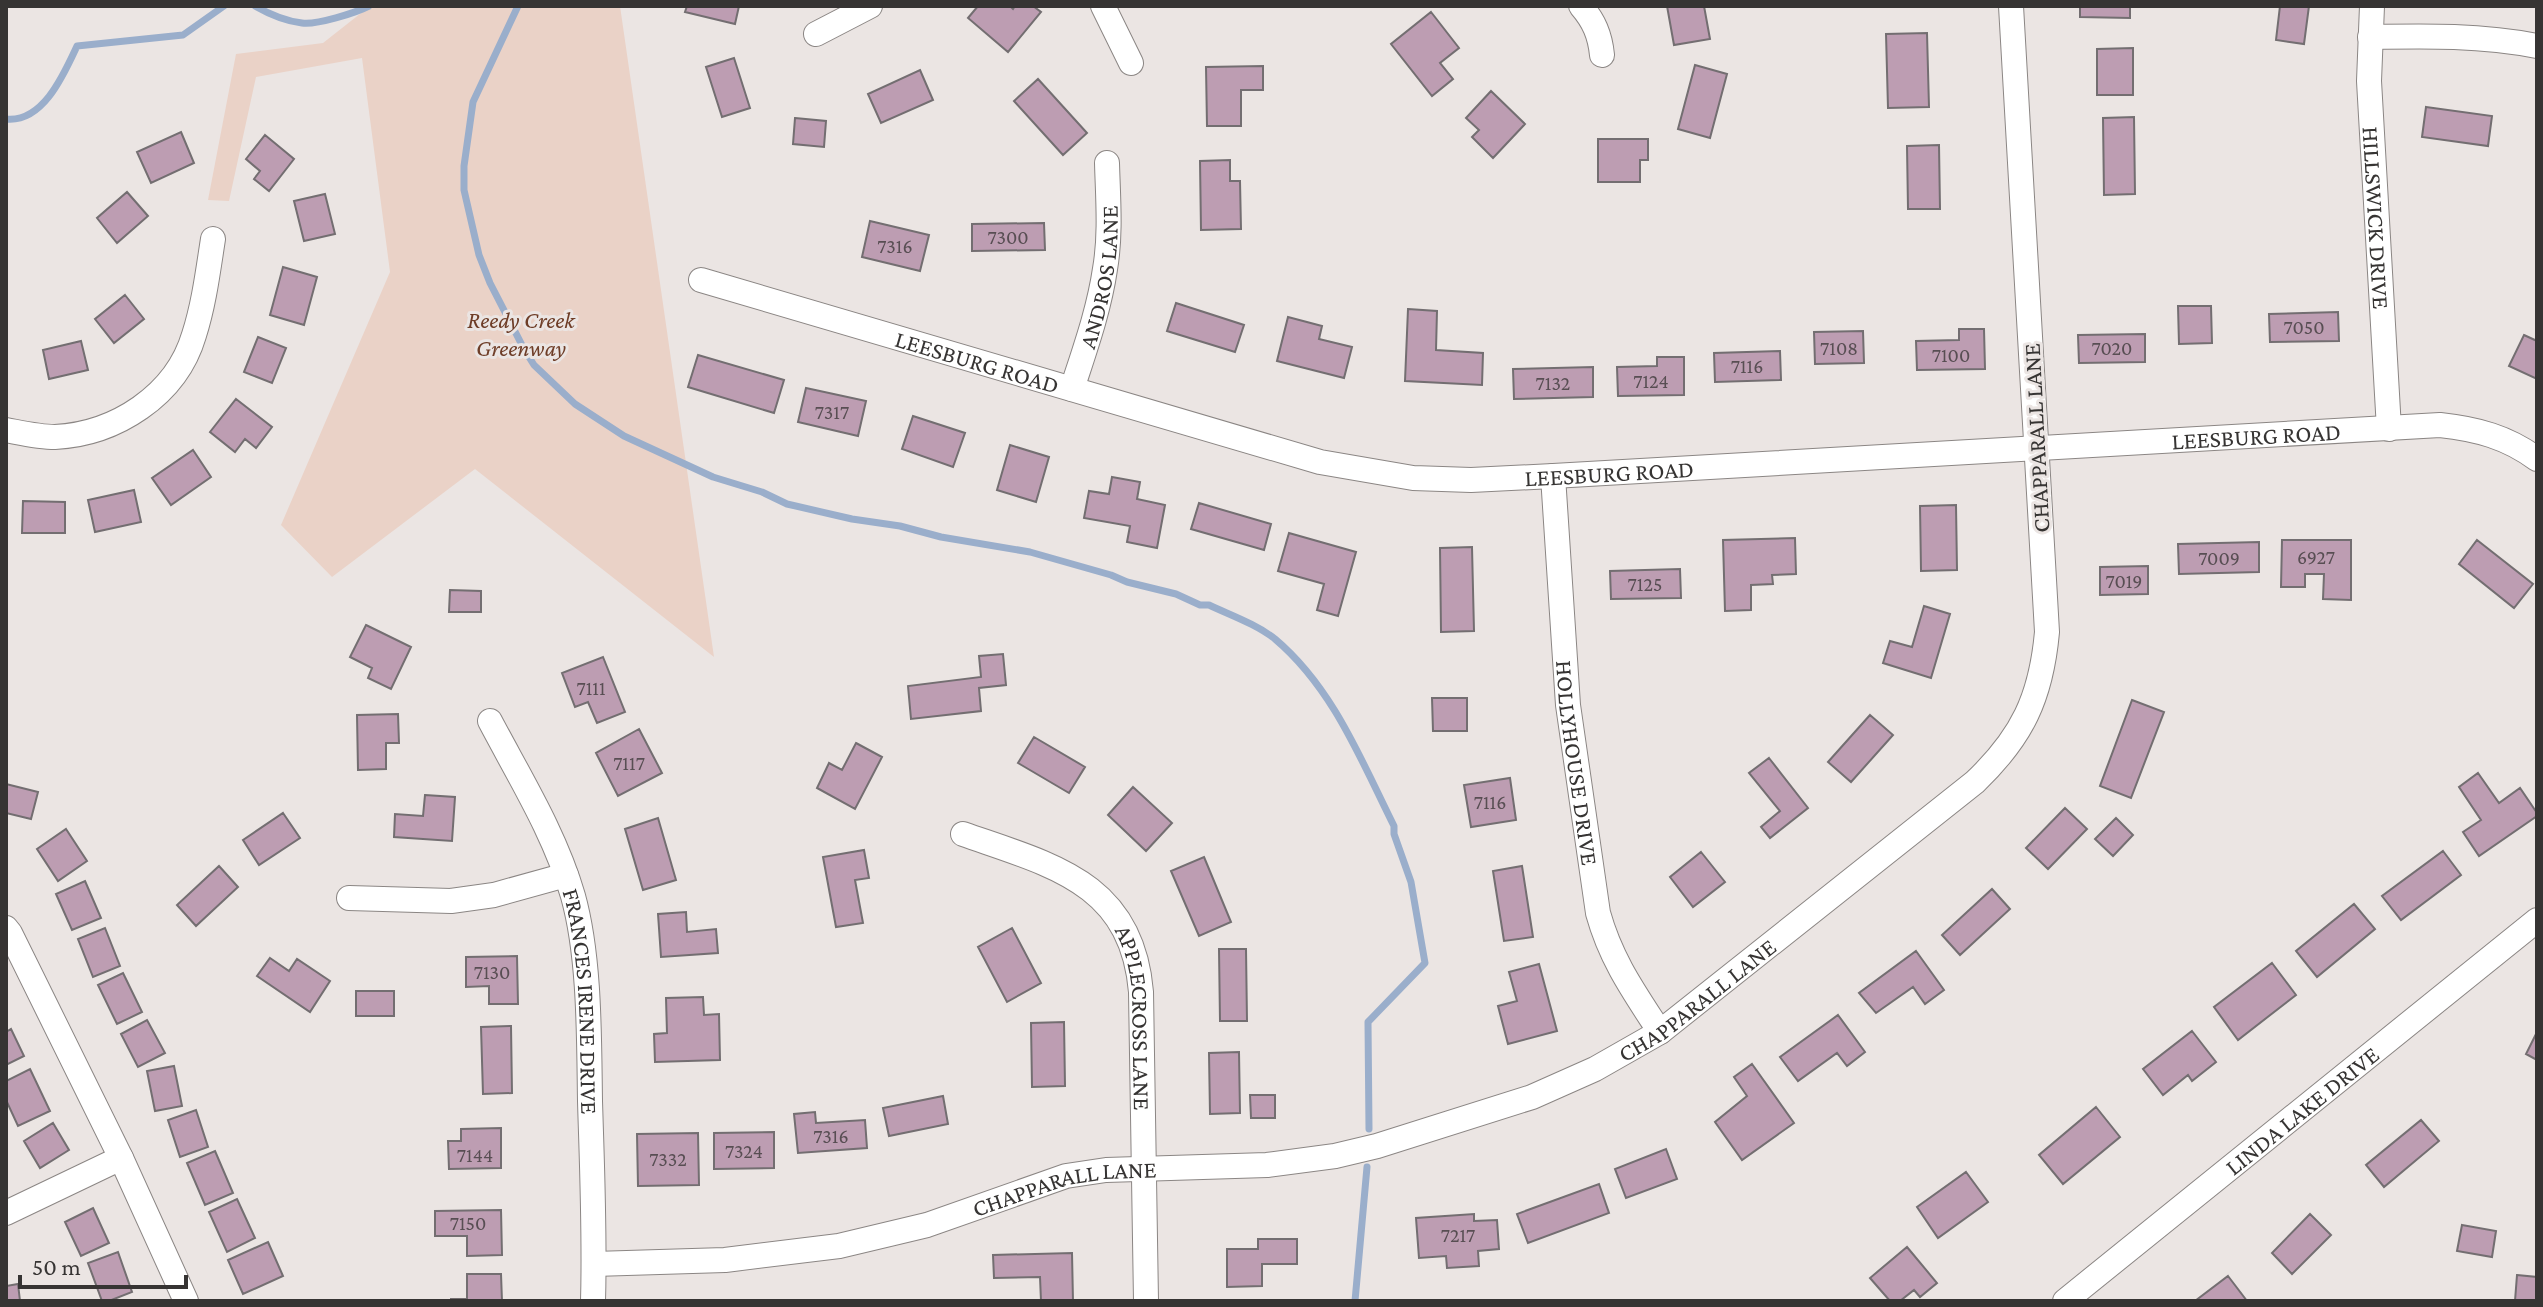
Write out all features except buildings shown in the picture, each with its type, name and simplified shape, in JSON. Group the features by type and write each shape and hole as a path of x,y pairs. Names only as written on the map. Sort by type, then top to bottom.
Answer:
{"street":[{"path":"816,34 870,6"},
{"path":"1103,6 1131,63"},
{"path":"1581,6 1595,24 1602,55"},
{"name":"CHAPPARALL LANE","path":"594,1264 725,1260 839,1246 927,1225 1066,1176 1106,1170 1267,1165 1335,1156 1377,1146 1532,1097 1595,1069 1660,1032 1975,782 2000,758 2035,700 2044,666 2047,632 2011,6"},
{"name":"HILLSWICK DRIVE","path":"2372,6 2369,81 2389,429"},
{"path":"2370,37 2452,35 2496,38 2537,46"},
{"name":"ANDROS LANE","path":"1072,389 1105,271 1109,219 1107,163"},
{"path":"6,430 50,437 82,434 112,425 140,409 162,389 181,364 194,336 213,239"},
{"name":"LEESBURG ROAD","path":"701,280 1320,462 1380,473 1471,480 2440,425 2473,429 2504,439 2537,459"},
{"name":"HOLLYHOUSE DRIVE","path":"1553,476 1568,705 1598,913 1606,944 1620,972 1660,1032"},
{"name":"FRANCES IRENE DRIVE","path":"490,721 550,836 566,875 579,923 586,994 593,1301"},
{"name":"APPLECROSS LANE","path":"963,834 1049,864 1078,879 1107,905 1125,931 1140,977 1141,992 1146,1301"},
{"path":"349,898 451,901 494,895 566,875"},
{"name":"LINDA LAKE DRIVE","path":"2065,1301 2537,920"},
{"path":"6,928 121,1158 186,1301"},
{"path":"6,1213 121,1158"}],"green space":[{"name":"Reedy Creek Greenway","path":"370,6 620,6 714,657 475,469 332,577 281,525 390,272 362,58 256,77 229,201 208,200 236,54 323,43"}],"waterway":[{"path":"6,119 19,118 41,105 59,82 77,46 183,35 224,6"},
{"path":"255,6 283,19 309,23 336,18 369,6"},
{"path":"518,6 473,102 464,166 464,190 479,255 524,349 534,365 575,404 624,436 713,477 762,492 787,504 941,537 1030,552 1176,594 1200,605 1209,605 1275,639 1313,680 1344,726 1394,826 1411,882 1425,963 1368,1022 1369,1129"},
{"path":"1355,1301 1367,1167"}]}
